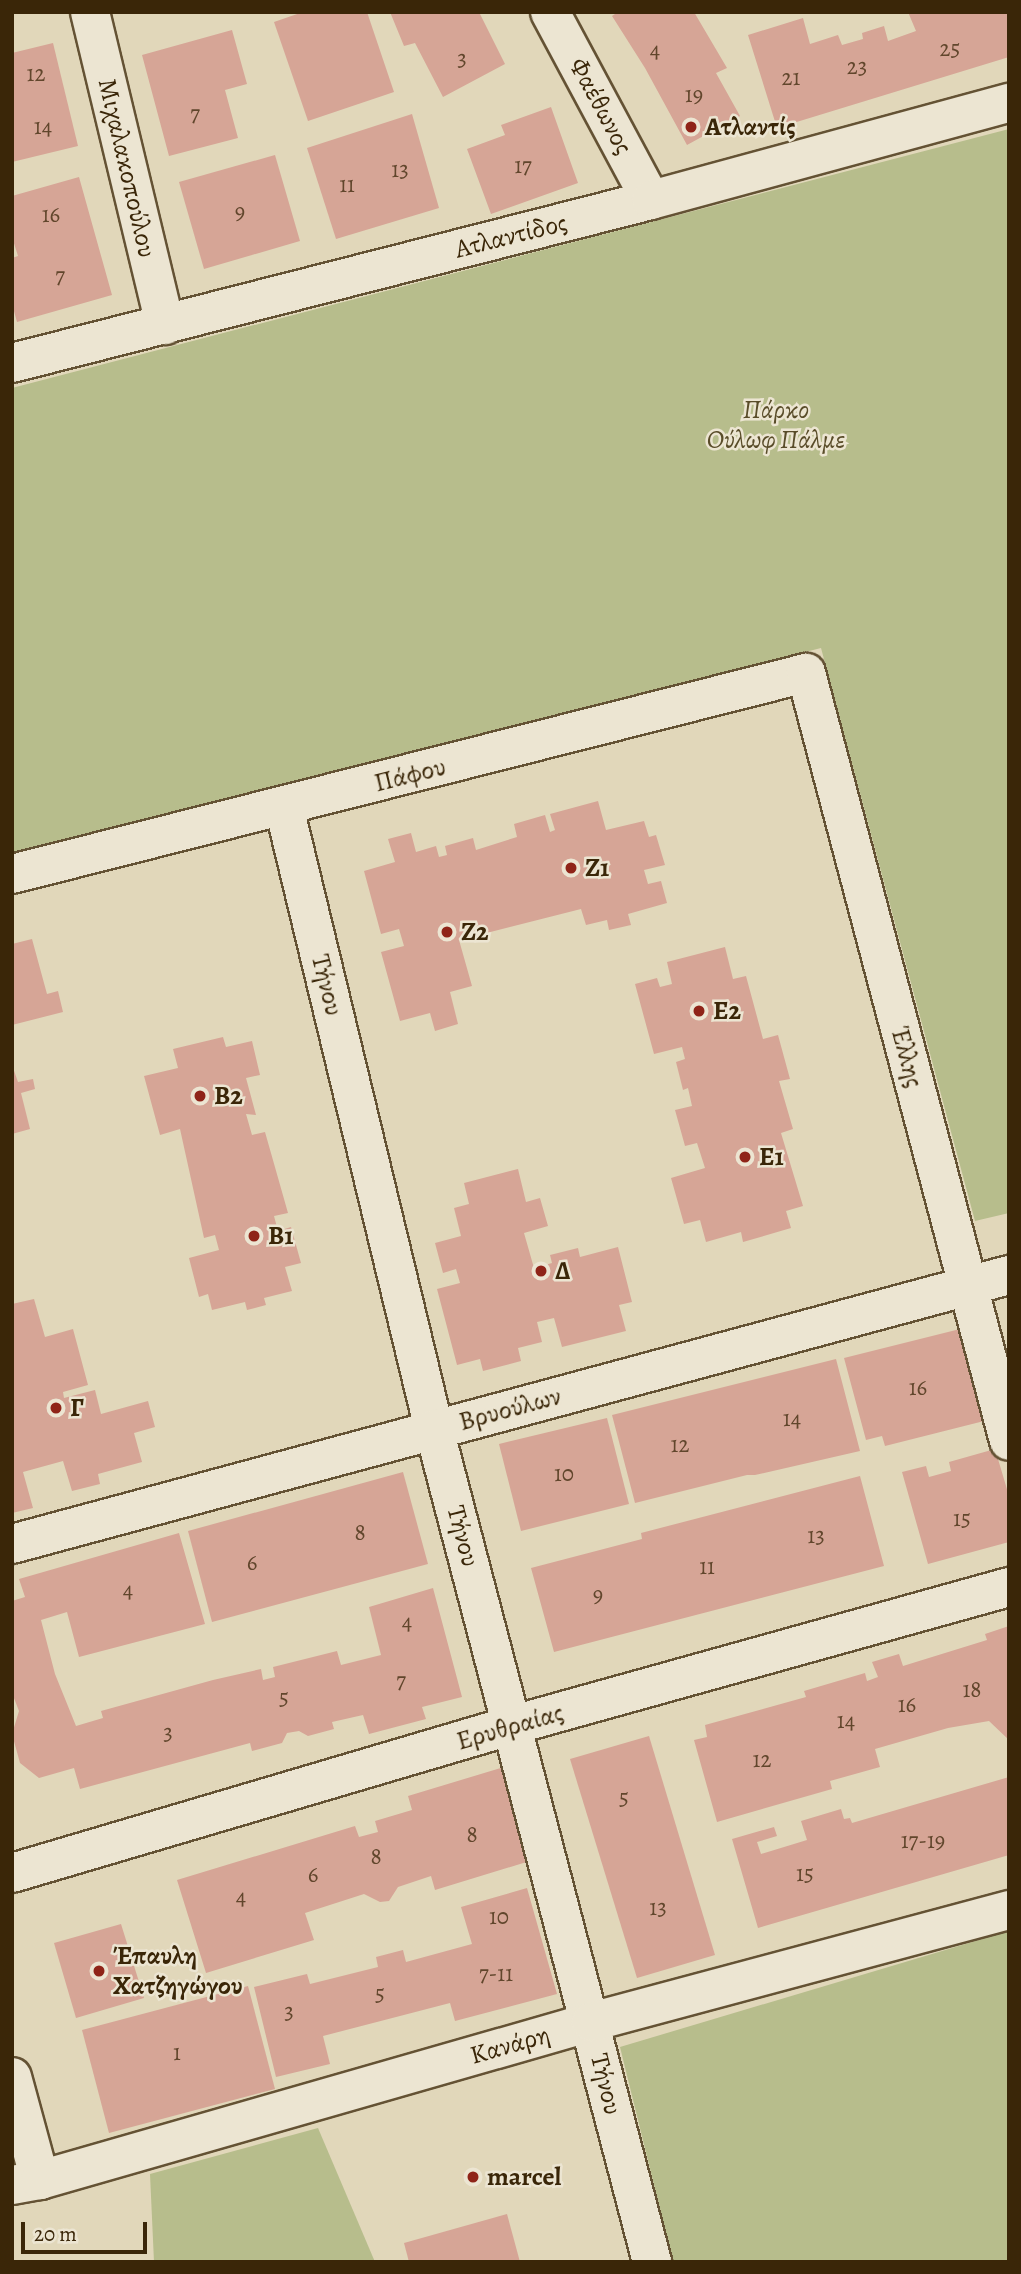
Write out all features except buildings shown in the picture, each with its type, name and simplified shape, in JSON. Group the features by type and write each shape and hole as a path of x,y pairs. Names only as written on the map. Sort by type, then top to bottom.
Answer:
{"street":[{"name":"Μιχαλακοπούλου","path":"90,12 164,325"},
{"name":"Φαέθωνος","path":"550,12 651,200"},
{"name":"Ατλαντίδος","path":"12,363 651,200 1009,103"},
{"name":"Πάφου","path":"12,874 806,673"},
{"name":"Έλλης","path":"806,673 1009,1441"},
{"name":"Τήνου","path":"284,807 435,1429 652,2262"},
{"name":"Βρυούλων","path":"12,1544 1009,1275"},
{"name":"Ερυθραίας","path":"12,1873 513,1725 1009,1587"},
{"name":"Κανάρη","path":"26,2182 591,2022 1009,1910"},
{"path":"12,2077 26,2182"}],"green space":[{"name":"Πάρκο Ούλωφ Πάλμε","path":"1009,129 1009,1213 975,1221 821,648 12,855 12,388"},
{"path":"1009,1931 1009,2262 673,2262 620,2047"},
{"path":"318,2128 375,2262 154,2262 150,2174"}],"place":[{"name":"Ατλαντίς","path":"691,127"},
{"name":"Ζ1","path":"571,868"},
{"name":"Ζ2","path":"447,932"},
{"name":"E2","path":"699,1011"},
{"name":"Β2","path":"200,1096"},
{"name":"E1","path":"745,1157"},
{"name":"Β1","path":"254,1236"},
{"name":"Δ","path":"541,1271"},
{"name":"Γ","path":"56,1408"},
{"name":"Έπαυλη Χατζηγώγου","path":"99,1971"},
{"name":"marcel","path":"473,2177"}]}
